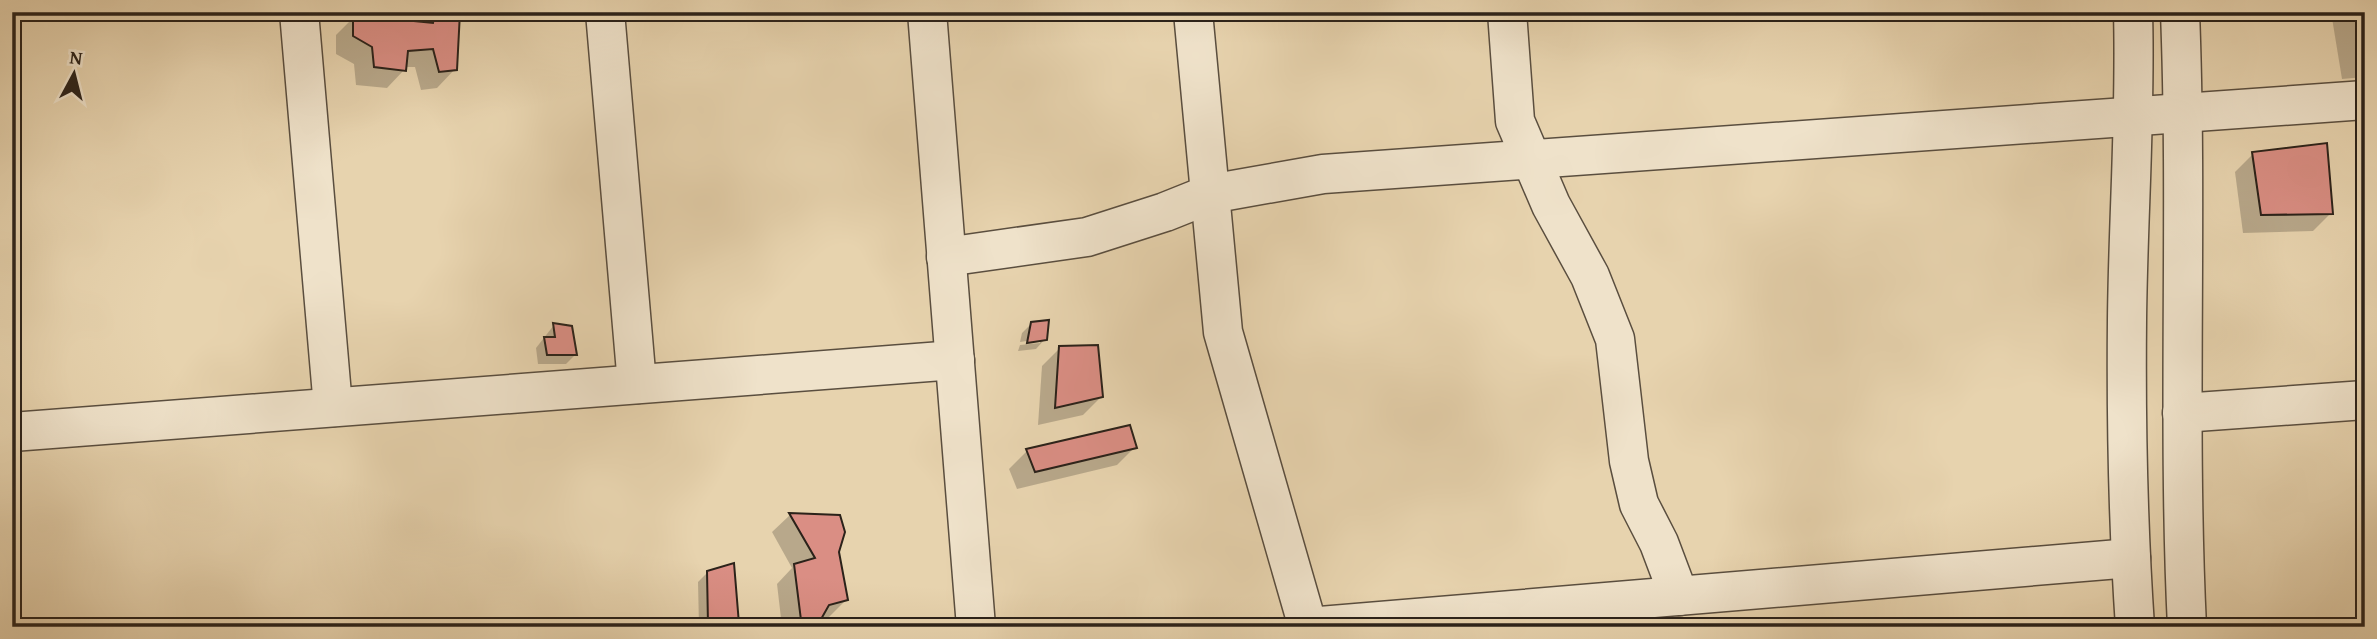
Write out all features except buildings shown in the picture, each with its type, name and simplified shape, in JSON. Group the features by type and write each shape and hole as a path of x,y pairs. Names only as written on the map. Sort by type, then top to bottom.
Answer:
{"street":[{"path":"299,12 333,407"},
{"path":"606,12 637,384"},
{"path":"927,12 976,627"},
{"path":"1193,12 1223,332 1308,627 2130,558"},
{"path":"1507,12 1515,121 1551,205 1590,276 1615,339 1629,461 1639,504 1659,542 1679,596"},
{"path":"2133,12 2134,116 2127,318 2130,558 2135,627"},
{"path":"2180,12 2184,113 2183,550 2187,627"},
{"path":"946,257 1087,237 1165,212 1210,194 1323,174 2365,100"},
{"path":"12,432 955,360"},
{"path":"2182,413 2365,400"}]}
